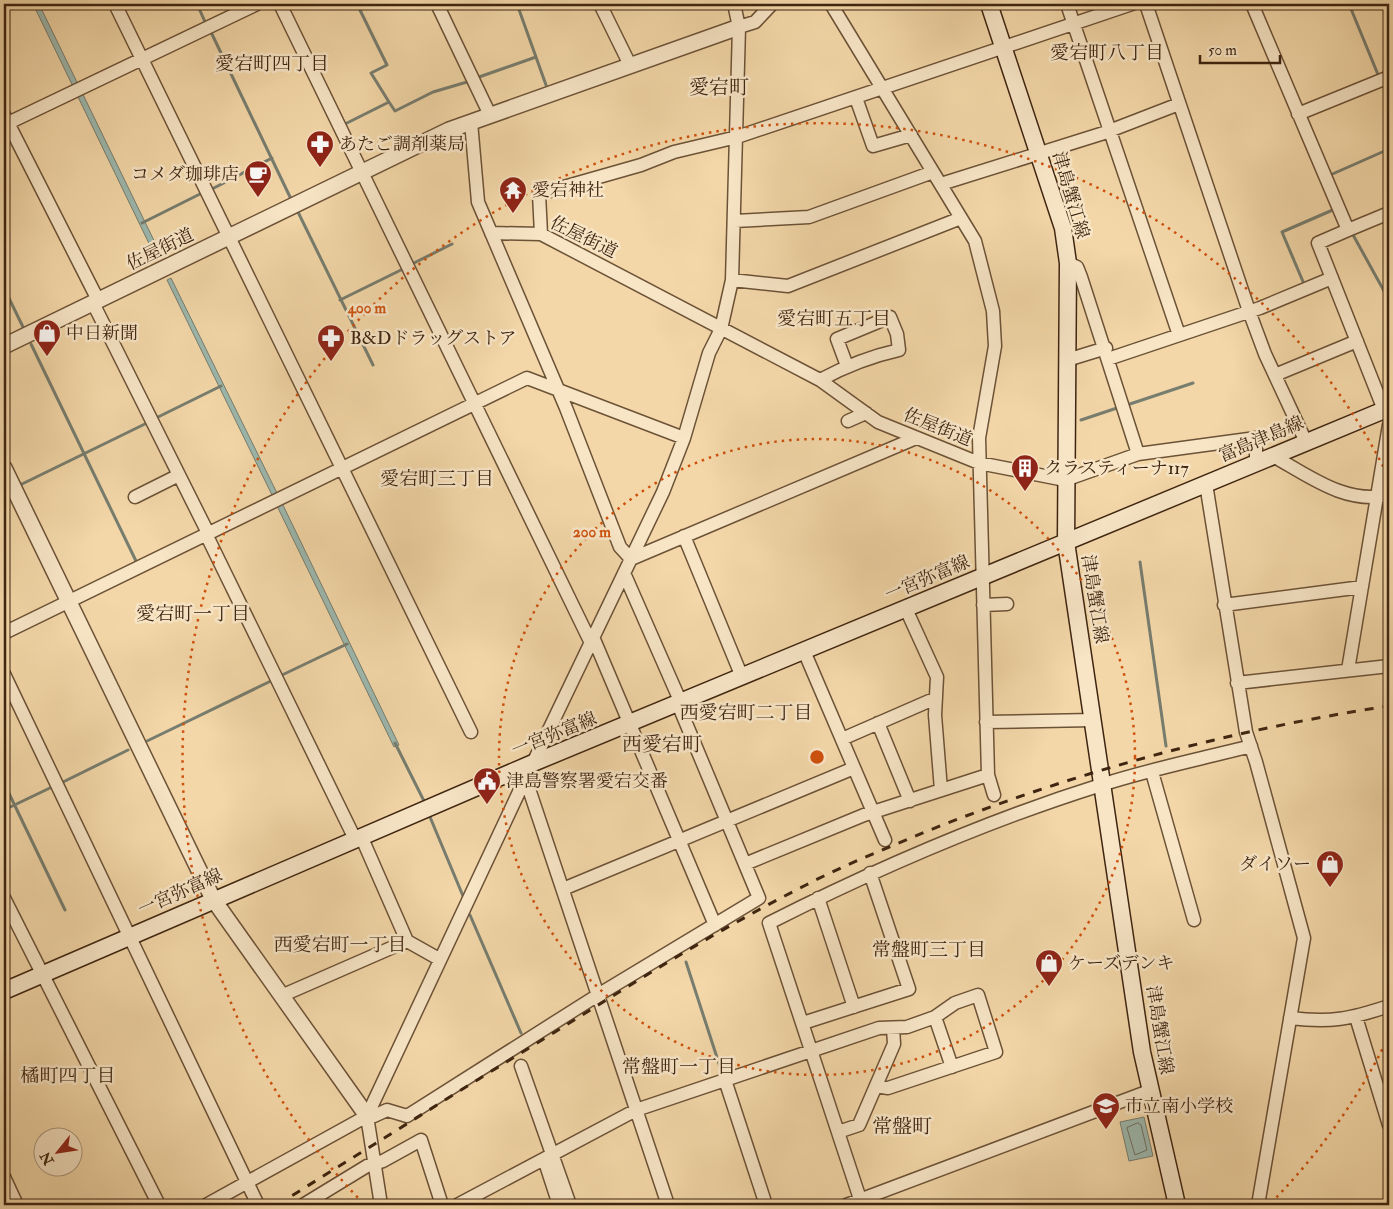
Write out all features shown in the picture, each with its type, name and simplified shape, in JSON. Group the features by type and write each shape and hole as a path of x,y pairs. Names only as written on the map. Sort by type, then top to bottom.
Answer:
{"main road":[{"name":"津島蟹江線","path":"989,4 1063,228 1068,263 1066,542 1149,1092 1177,1205"},
{"name":"富島津島線","path":"1066,542 1306,442 1388,423"},
{"name":"一宮弥富線","path":"4,991 213,899 1066,542"}],"street":[{"path":"115,4 471,732"},
{"path":"257,4 78,90 5,121 96,302 207,534 358,838 406,941 439,959"},
{"path":"280,4 474,404 592,640 715,925"},
{"path":"437,4 490,115"},
{"path":"600,4 630,65"},
{"path":"367,1116 527,769 663,492 684,438 710,353 721,330 732,280 735,221 739,27 734,4"},
{"path":"739,27 755,22 772,4"},
{"path":"831,4 974,241 994,311 995,346 979,438 988,776 994,794"},
{"path":"1067,4 1179,335"},
{"path":"541,234 539,194 641,165 674,152 737,137 1132,4"},
{"path":"1146,4 1249,311 1275,375 1306,442"},
{"path":"1252,4 1348,230"},
{"name":"佐屋街道","path":"4,346 449,130 739,27"},
{"path":"1298,114 1389,77"},
{"path":"856,98 874,146 911,135"},
{"path":"941,184 1110,130 1179,104"},
{"path":"471,122 478,202 566,408 620,548 631,559"},
{"path":"735,221 809,217 933,172"},
{"path":"1348,670 1362,587 1383,496 1388,423 1318,243 1389,213"},
{"path":"732,280 788,286 961,218"},
{"name":"佐屋街道","path":"491,233 541,234 721,330 820,380 878,422 979,463 1065,480"},
{"path":"1068,263 1077,267 1081,277 1138,454"},
{"path":"1067,360 1107,353 1179,335 1249,311 1332,278"},
{"path":"820,380 847,366 856,366 882,354 899,350 890,317 837,339 847,366"},
{"path":"1275,375 1357,341"},
{"path":"4,633 527,378 684,438"},
{"path":"848,421 866,413"},
{"path":"631,559 916,438"},
{"path":"1065,480 1138,454 1256,438 1256,464"},
{"path":"1273,456 1340,493 1383,496"},
{"path":"4,468 213,899 367,1116 378,1204"},
{"path":"135,497 179,475"},
{"path":"1206,484 1236,683 1251,746 1304,938 1258,1205"},
{"path":"684,536 742,677"},
{"path":"206,1205 367,1116 374,1116 387,1110 407,1116 598,995 759,898 678,704 678,696 624,572"},
{"path":"1224,605 1362,587"},
{"path":"983,606 1007,604"},
{"path":"906,609 937,677 936,698 941,790"},
{"path":"804,651 885,840"},
{"path":"1236,683 1389,666"},
{"path":"4,674 258,1205"},
{"path":"842,739 936,698"},
{"path":"986,722 1093,720"},
{"path":"878,723 910,801"},
{"path":"861,1202 769,923 870,873 935,845 1102,784 1251,746"},
{"path":"563,888 854,768"},
{"path":"527,769 563,888 668,1205"},
{"path":"1152,772 1194,920"},
{"path":"745,864 864,815 988,776"},
{"path":"803,1024 909,989 870,873"},
{"path":"4,898 41,975 159,1205"},
{"path":"818,898 854,1007"},
{"path":"281,996 406,941"},
{"path":"457,1205 636,1110 879,1028 907,1026 935,1017 955,1003 978,995 996,1052 888,1088 876,1086"},
{"path":"1290,1018 1322,1022 1356,1017 1389,1006"},
{"path":"935,1017 952,1067"},
{"path":"1356,1017 1389,1125"},
{"path":"838,1132 859,1125 894,1044 892,1028"},
{"path":"521,1066 548,1157 559,1205"},
{"path":"725,1080 766,1205"},
{"path":"846,1205 861,1202 1149,1092"},
{"path":"303,1205 374,1163 382,1161 421,1140 442,1205"},
{"path":"548,1157 570,1205"},
{"path":"4,1179 17,1205"}],"water":[{"path":"33,4 39,4 162,257 157,260"},
{"path":"171,278 277,493 272,495 167,280"},
{"path":"282,503 399,745 394,747 277,506"},
{"path":"1144,1117 1153,1156 1129,1161 1120,1122"}],"waterway":[{"path":"197,4 206,24"},
{"path":"357,4 387,65 371,73 389,102"},
{"path":"517,4 546,85"},
{"path":"1349,4 1379,77"},
{"path":"210,30 291,199"},
{"path":"479,77 536,57"},
{"path":"345,124 389,102 395,111 433,92 467,82"},
{"path":"1382,82 1389,100"},
{"path":"1328,176 1389,149"},
{"path":"212,189 272,158"},
{"path":"142,223 202,193"},
{"path":"1301,285 1304,284 1282,232 1335,209"},
{"path":"297,210 373,365"},
{"path":"1352,233 1389,300"},
{"path":"410,265 452,244"},
{"path":"340,300 405,268"},
{"path":"4,288 23,327"},
{"path":"31,344 136,561"},
{"path":"1127,405 1193,383"},
{"path":"156,418 221,386"},
{"path":"1081,420 1120,407"},
{"path":"20,485 149,422"},
{"path":"1140,562 1166,746"},
{"path":"280,676 347,644"},
{"path":"145,742 273,680"},
{"path":"395,743 424,801"},
{"path":"61,783 128,750"},
{"path":"4,783 65,910"},
{"path":"4,810 52,787"},
{"path":"430,817 463,896"},
{"path":"470,915 521,1033"},
{"path":"686,962 723,1076"}],"railway":[{"path":"277,1205 679,956 742,919 850,864 981,810 1095,772 1270,727 1389,706"}],"place":[{"name":"あたご調剤薬局","path":"320,168"},
{"name":"コメダ珈琲店","path":"258,198"},
{"name":"愛宕神社","path":"513,214"},
{"name":"中日新聞","path":"47,357"},
{"name":"B&Dドラッグストア","path":"331,362"},
{"name":"クラスティーナ117","path":"1025,492"},
{"name":"津島警察署愛宕交番","path":"487,805"},
{"name":"ダイソー","path":"1330,888"},
{"name":"ケーズデンキ","path":"1049,987"},
{"name":"市立南小学校","path":"1106,1130"}],"district":[{"name":"愛宕町八丁目","path":"1107,52"},
{"name":"愛宕町四丁目","path":"272,63"},
{"name":"愛宕町","path":"719,87"},
{"name":"愛宕町五丁目","path":"834,318"},
{"name":"愛宕町三丁目","path":"437,478"},
{"name":"愛宕町一丁目","path":"193,613"},
{"name":"西愛宕町二丁目","path":"746,712"},
{"name":"西愛宕町","path":"662,744"},
{"name":"西愛宕町一丁目","path":"340,944"},
{"name":"常盤町三丁目","path":"929,949"},
{"name":"常盤町一丁目","path":"679,1066"},
{"name":"橘町四丁目","path":"68,1075"},
{"name":"常盤町","path":"902,1126"}]}
